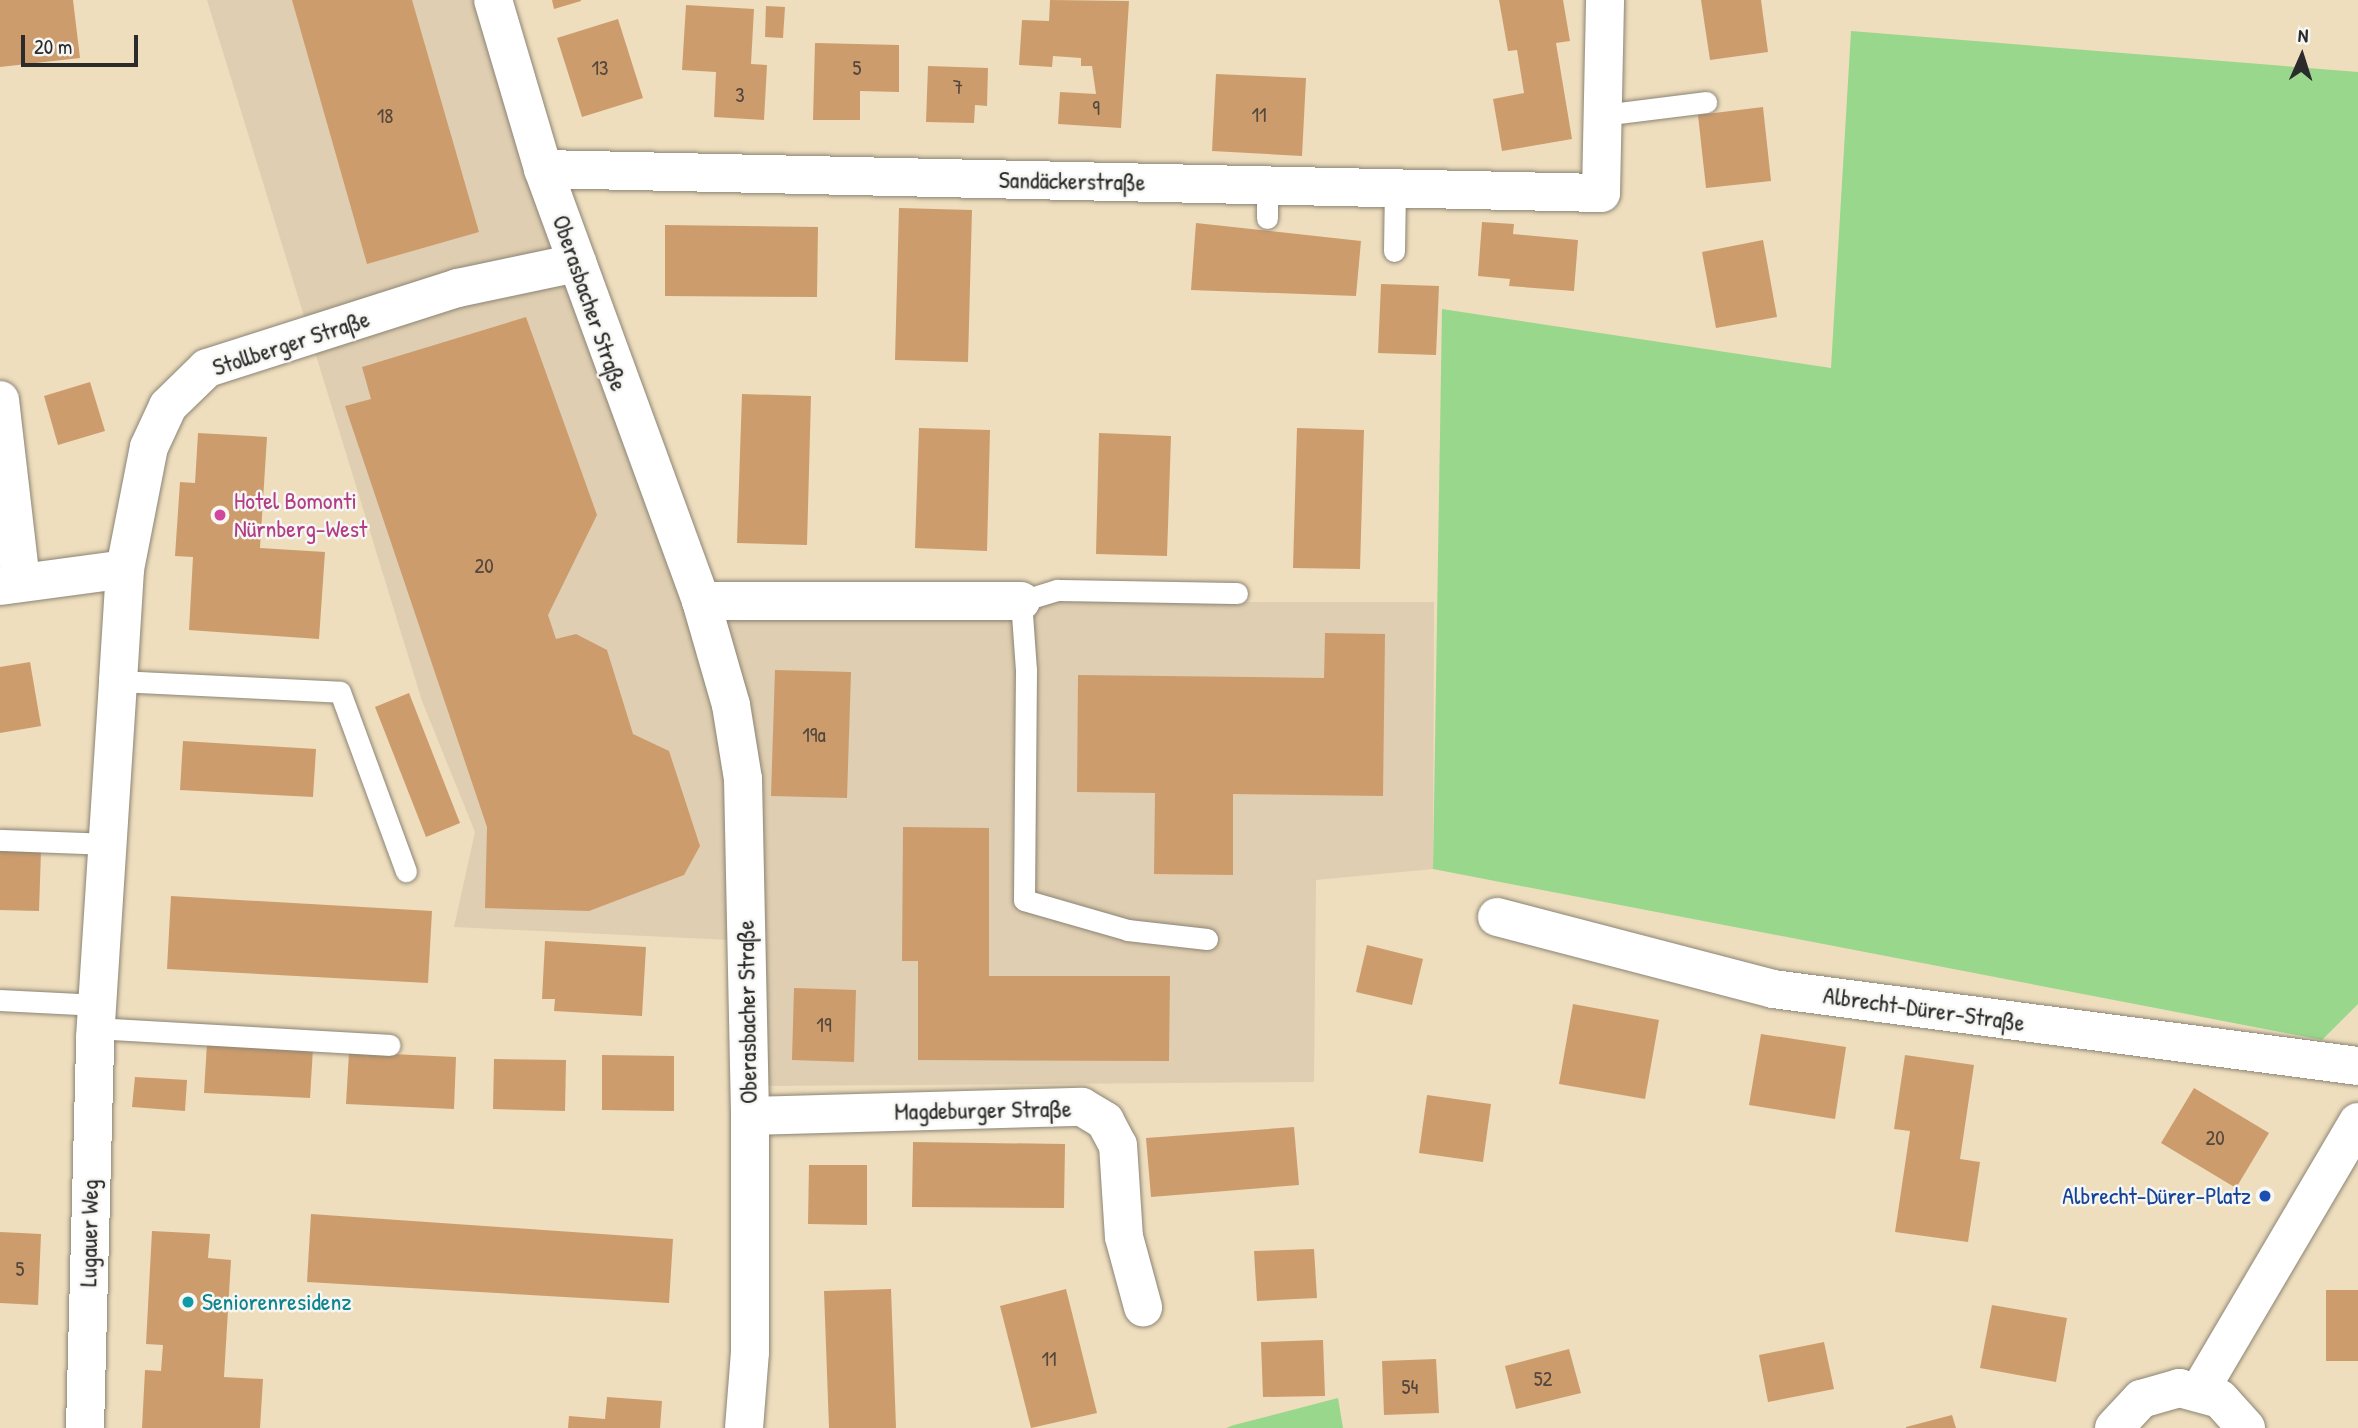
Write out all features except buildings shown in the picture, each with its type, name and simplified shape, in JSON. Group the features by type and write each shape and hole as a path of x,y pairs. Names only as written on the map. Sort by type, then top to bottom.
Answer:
{"street":[{"name":"Oberasbacher Straße","path":"493,0 544,169 701,601 731,705 743,779 750,1116 750,1352 744,1428"},
{"path":"1602,115 1605,0"},
{"name":"Sandäckerstraße","path":"544,169 1267,202 1395,190 1601,193 1602,115"},
{"name":"Stollberger Straße","path":"96,1024 125,569 149,447 168,406 206,368 458,288 577,263"},
{"path":"0,400 11,584 125,569"},
{"path":"701,601 1021,601"},
{"name":"Albrecht-Dürer-Straße","path":"1497,916 1773,989 2358,1066"},
{"name":"Lugauer Weg","path":"85,1428 96,1024"},
{"name":"Magdeburger Straße","path":"750,1116 1082,1107 1105,1121 1118,1145 1124,1237 1143,1307"},
{"path":"2200,1390 2358,1122"},
{"path":"2114,1428 2124,1412 2159,1391 2200,1390 2220,1399 2246,1428"}],"lane":[{"path":"1602,115 1706,102"},
{"path":"1394,251 1395,190"},
{"path":"1207,939 1128,930 1024,900 1026,670 1021,601 1057,590 1237,593"},
{"path":"118,681 340,692 407,871"},
{"path":"0,840 107,844"},
{"path":"0,1000 96,1024 390,1045"}],"shaded area":[{"path":"207,0 494,0 696,602 1434,602 1433,869 1316,880 1314,1082 757,1086 752,941 454,927 475,832 422,701"}],"green space":[{"path":"1851,31 2358,72 2358,1004 2322,1040 1433,869 1442,309 1831,368"},
{"path":"1338,1398 1343,1428 1226,1428 1234,1425"}],"place":[{"name":"Hotel Bomonti Nürnberg-West","path":"220,515"},
{"name":"Albrecht-Dürer-Platz","path":"2265,1196"},
{"name":"Seniorenresidenz","path":"188,1302"}]}
